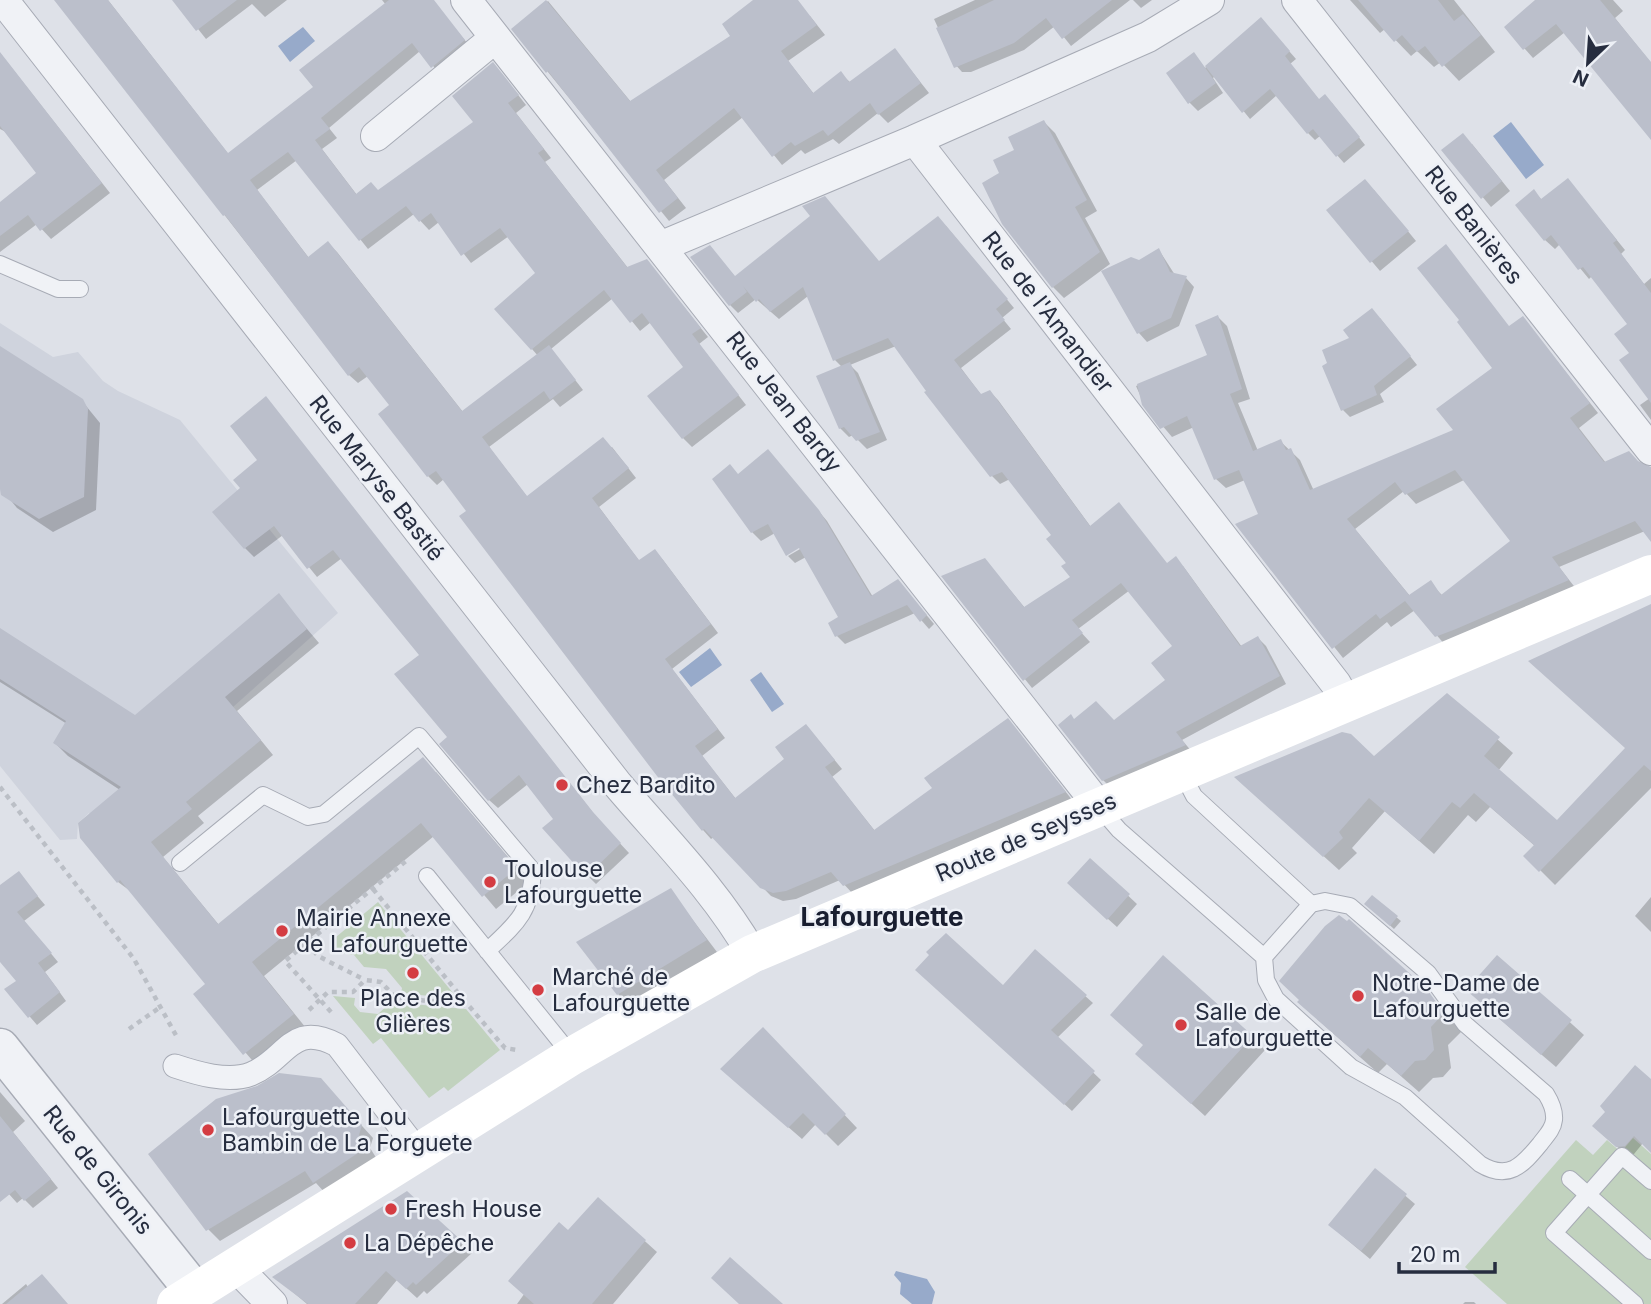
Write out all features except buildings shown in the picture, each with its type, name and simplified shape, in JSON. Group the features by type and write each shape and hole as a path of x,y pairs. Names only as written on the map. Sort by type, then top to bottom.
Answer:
{"main road":[{"name":"Route de Seysses","path":"186,1298 559,1063 752,954 1651,574"}],"street":[{"name":"Rue Maryse Bastié","path":"3,0 618,785 736,926 752,954"},
{"name":"Rue Jean Bardy","path":"466,0 662,246 1099,806"},
{"path":"662,246 1148,37 1209,0"},
{"name":"Rue Banières","path":"1297,0 1651,450"},
{"path":"376,136 495,38"},
{"name":"Rue de l'Amandier","path":"915,139 1336,684 1346,702"},
{"path":"175,1066 224,1077 250,1074 301,1038 311,1035 325,1038 337,1045 420,1153"},
{"name":"Rue de Gironis","path":"0,1048 186,1298"},
{"path":"236,1267 272,1304"}],"lane":[{"path":"0,264 58,289 80,289"},
{"path":"180,863 263,795 308,817 324,814 419,736 533,871 532,894 522,918 487,951"},
{"path":"1181,772 1194,796 1311,904"},
{"path":"1099,806 1119,830 1264,957 1266,981 1276,999 1351,1067 1405,1097 1480,1164 1492,1172 1508,1173 1518,1169 1536,1149 1554,1122 1553,1107 1546,1094 1465,1024 1428,973 1350,906 1325,901 1311,904 1264,957"},
{"path":"427,876 487,951 559,1063"},
{"path":"1635,1304 1554,1233 1622,1156 1651,1181"},
{"path":"1570,1179 1651,1251"}],"path":[{"path":"0,787 134,959 159,1008 180,1041"},
{"path":"337,1020 285,961 411,857 427,876"},
{"path":"373,889 505,1048 535,1054 559,1063"},
{"path":"307,943 318,956 365,980 381,982 395,997 468,1006"},
{"path":"306,1013 328,992 353,992 365,980"},
{"path":"129,1030 159,1008"}],"shaded area":[{"path":"0,323 53,357 78,352 103,381 118,391 180,420 338,613 100,826 89,813 78,823 77,839 60,840 0,766"}],"green space":[{"path":"378,902 458,999 401,993 402,988 386,969 364,967 354,955 339,953 330,942"},
{"path":"333,996 355,998 354,1005 360,1012 378,1014 391,1002 466,1009 500,1050 448,1091 444,1087 429,1098 381,1038 373,1044"},
{"path":"1633,1138 1651,1154 1651,1304 1507,1304 1465,1267 1576,1140 1593,1155 1607,1140 1621,1152"}],"water":[{"path":"303,27 315,41 290,62 278,46"},
{"path":"1511,122 1544,165 1526,179 1493,136"},
{"path":"710,648 722,665 691,687 679,672"},
{"path":"761,672 784,704 772,712 750,680"},
{"path":"896,1271 927,1279 935,1292 932,1304 912,1304 900,1294 901,1283 894,1275"}],"place":[{"name":"Chez Bardito","path":"562,785"},
{"name":"Toulouse Lafourguette","path":"490,882"},
{"name":"Mairie Annexe de Lafourguette","path":"282,931"},
{"name":"Place des Glières","path":"413,973"},
{"name":"Marché de Lafourguette","path":"538,990"},
{"name":"Notre-Dame de Lafourguette","path":"1358,996"},
{"name":"Salle de Lafourguette","path":"1181,1025"},
{"name":"Lafourguette Lou Bambin de La Forguete","path":"208,1130"},
{"name":"Fresh House","path":"391,1209"},
{"name":"La Dépêche","path":"350,1243"}],"district":[{"name":"Lafourguette","path":"882,916"}]}
